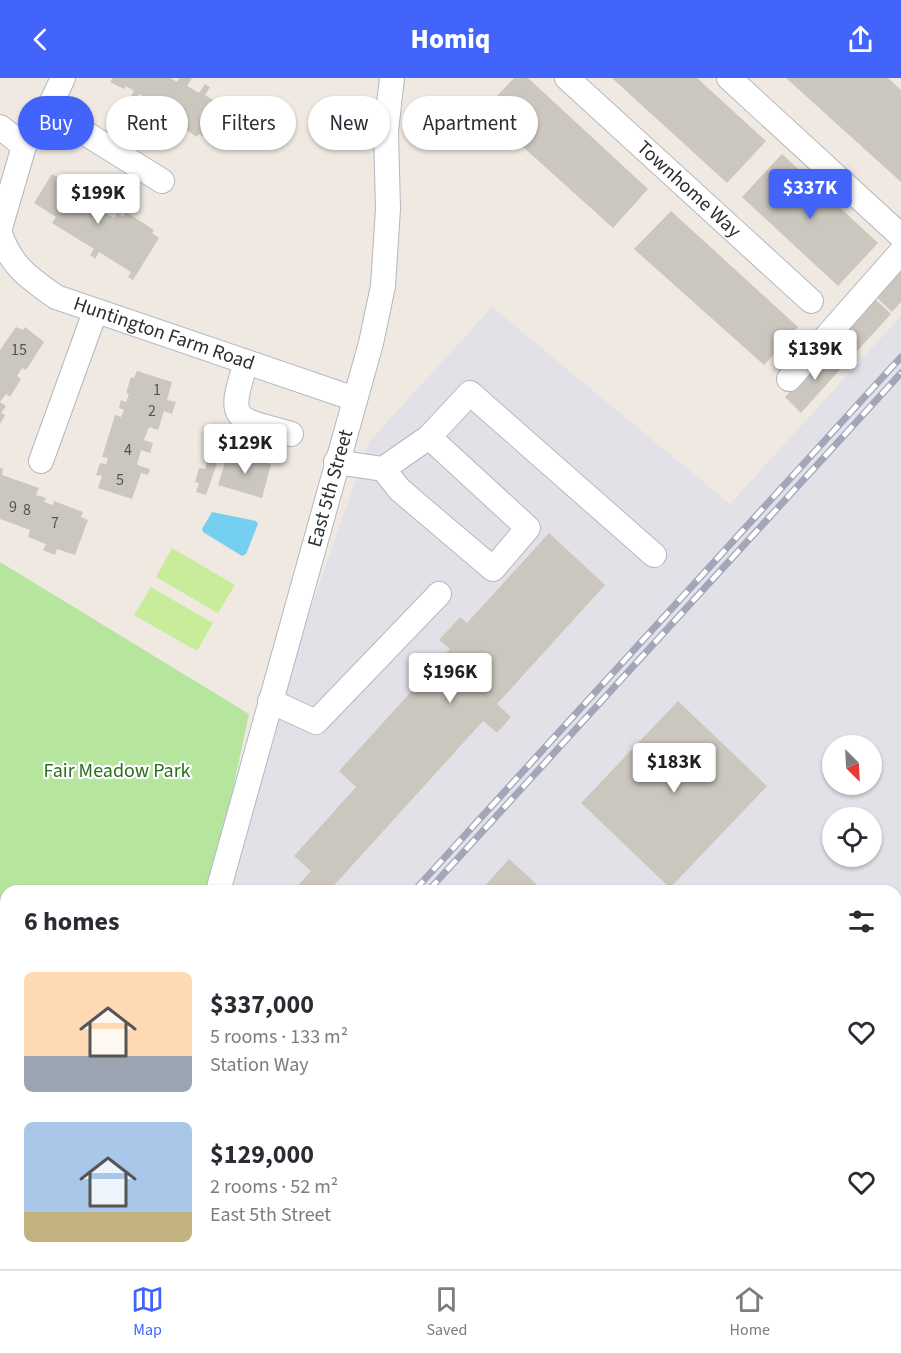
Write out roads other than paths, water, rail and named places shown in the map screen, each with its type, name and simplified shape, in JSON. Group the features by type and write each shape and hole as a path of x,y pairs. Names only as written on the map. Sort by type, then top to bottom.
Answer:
{"street":[{"path":"55,96 63,78"},
{"name":"East 5th Street","path":"220,885 371,343 383,286 388,209 386,131 392,78"},
{"name":"Townhome Way","path":"567,78 811,301"},
{"path":"729,78 901,236"},
{"path":"0,127 18,141"},
{"path":"94,139 162,181"},
{"path":"0,228 23,150"},
{"name":"Huntington Farm Road","path":"0,232 6,252 27,277 56,297 355,399"},
{"path":"789,379 901,252"},
{"path":"41,461 95,312"},
{"path":"246,363 235,396 238,414 244,420 291,434"},
{"path":"383,469 429,437 470,393 654,555"},
{"path":"336,462 383,469 400,490 493,570 528,528 429,437"},
{"path":"270,701 316,722 439,594"}],"water":[{"path":"212,512 256,521 258,524 246,554 242,556 203,532 202,529"}],"railway":[{"path":"419,885 901,357"},
{"path":"433,885 901,373"}],"park label":[{"name":"Fair Meadow Park","path":"117,771"}]}
